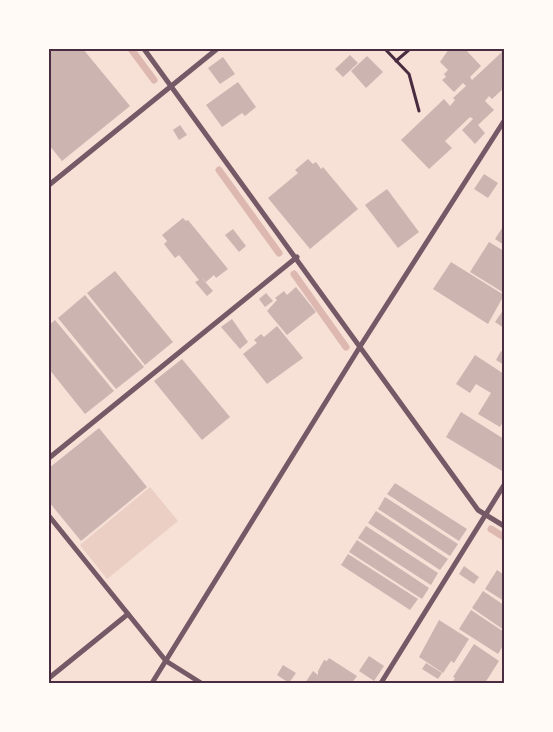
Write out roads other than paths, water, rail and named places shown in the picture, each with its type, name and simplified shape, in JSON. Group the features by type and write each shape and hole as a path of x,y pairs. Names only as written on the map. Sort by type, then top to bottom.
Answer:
{"street":[{"path":"144,49 361,345 478,510 504,526"},
{"path":"49,185 217,49"},
{"path":"152,683 361,345 504,121"},
{"path":"49,458 297,258"},
{"path":"381,683 504,485"},
{"path":"49,516 166,661 201,683"},
{"path":"49,678 128,614"}],"waterway":[{"path":"131,49 154,80"},
{"path":"219,170 279,253"},
{"path":"294,274 346,347"},
{"path":"491,529 504,537"}]}
